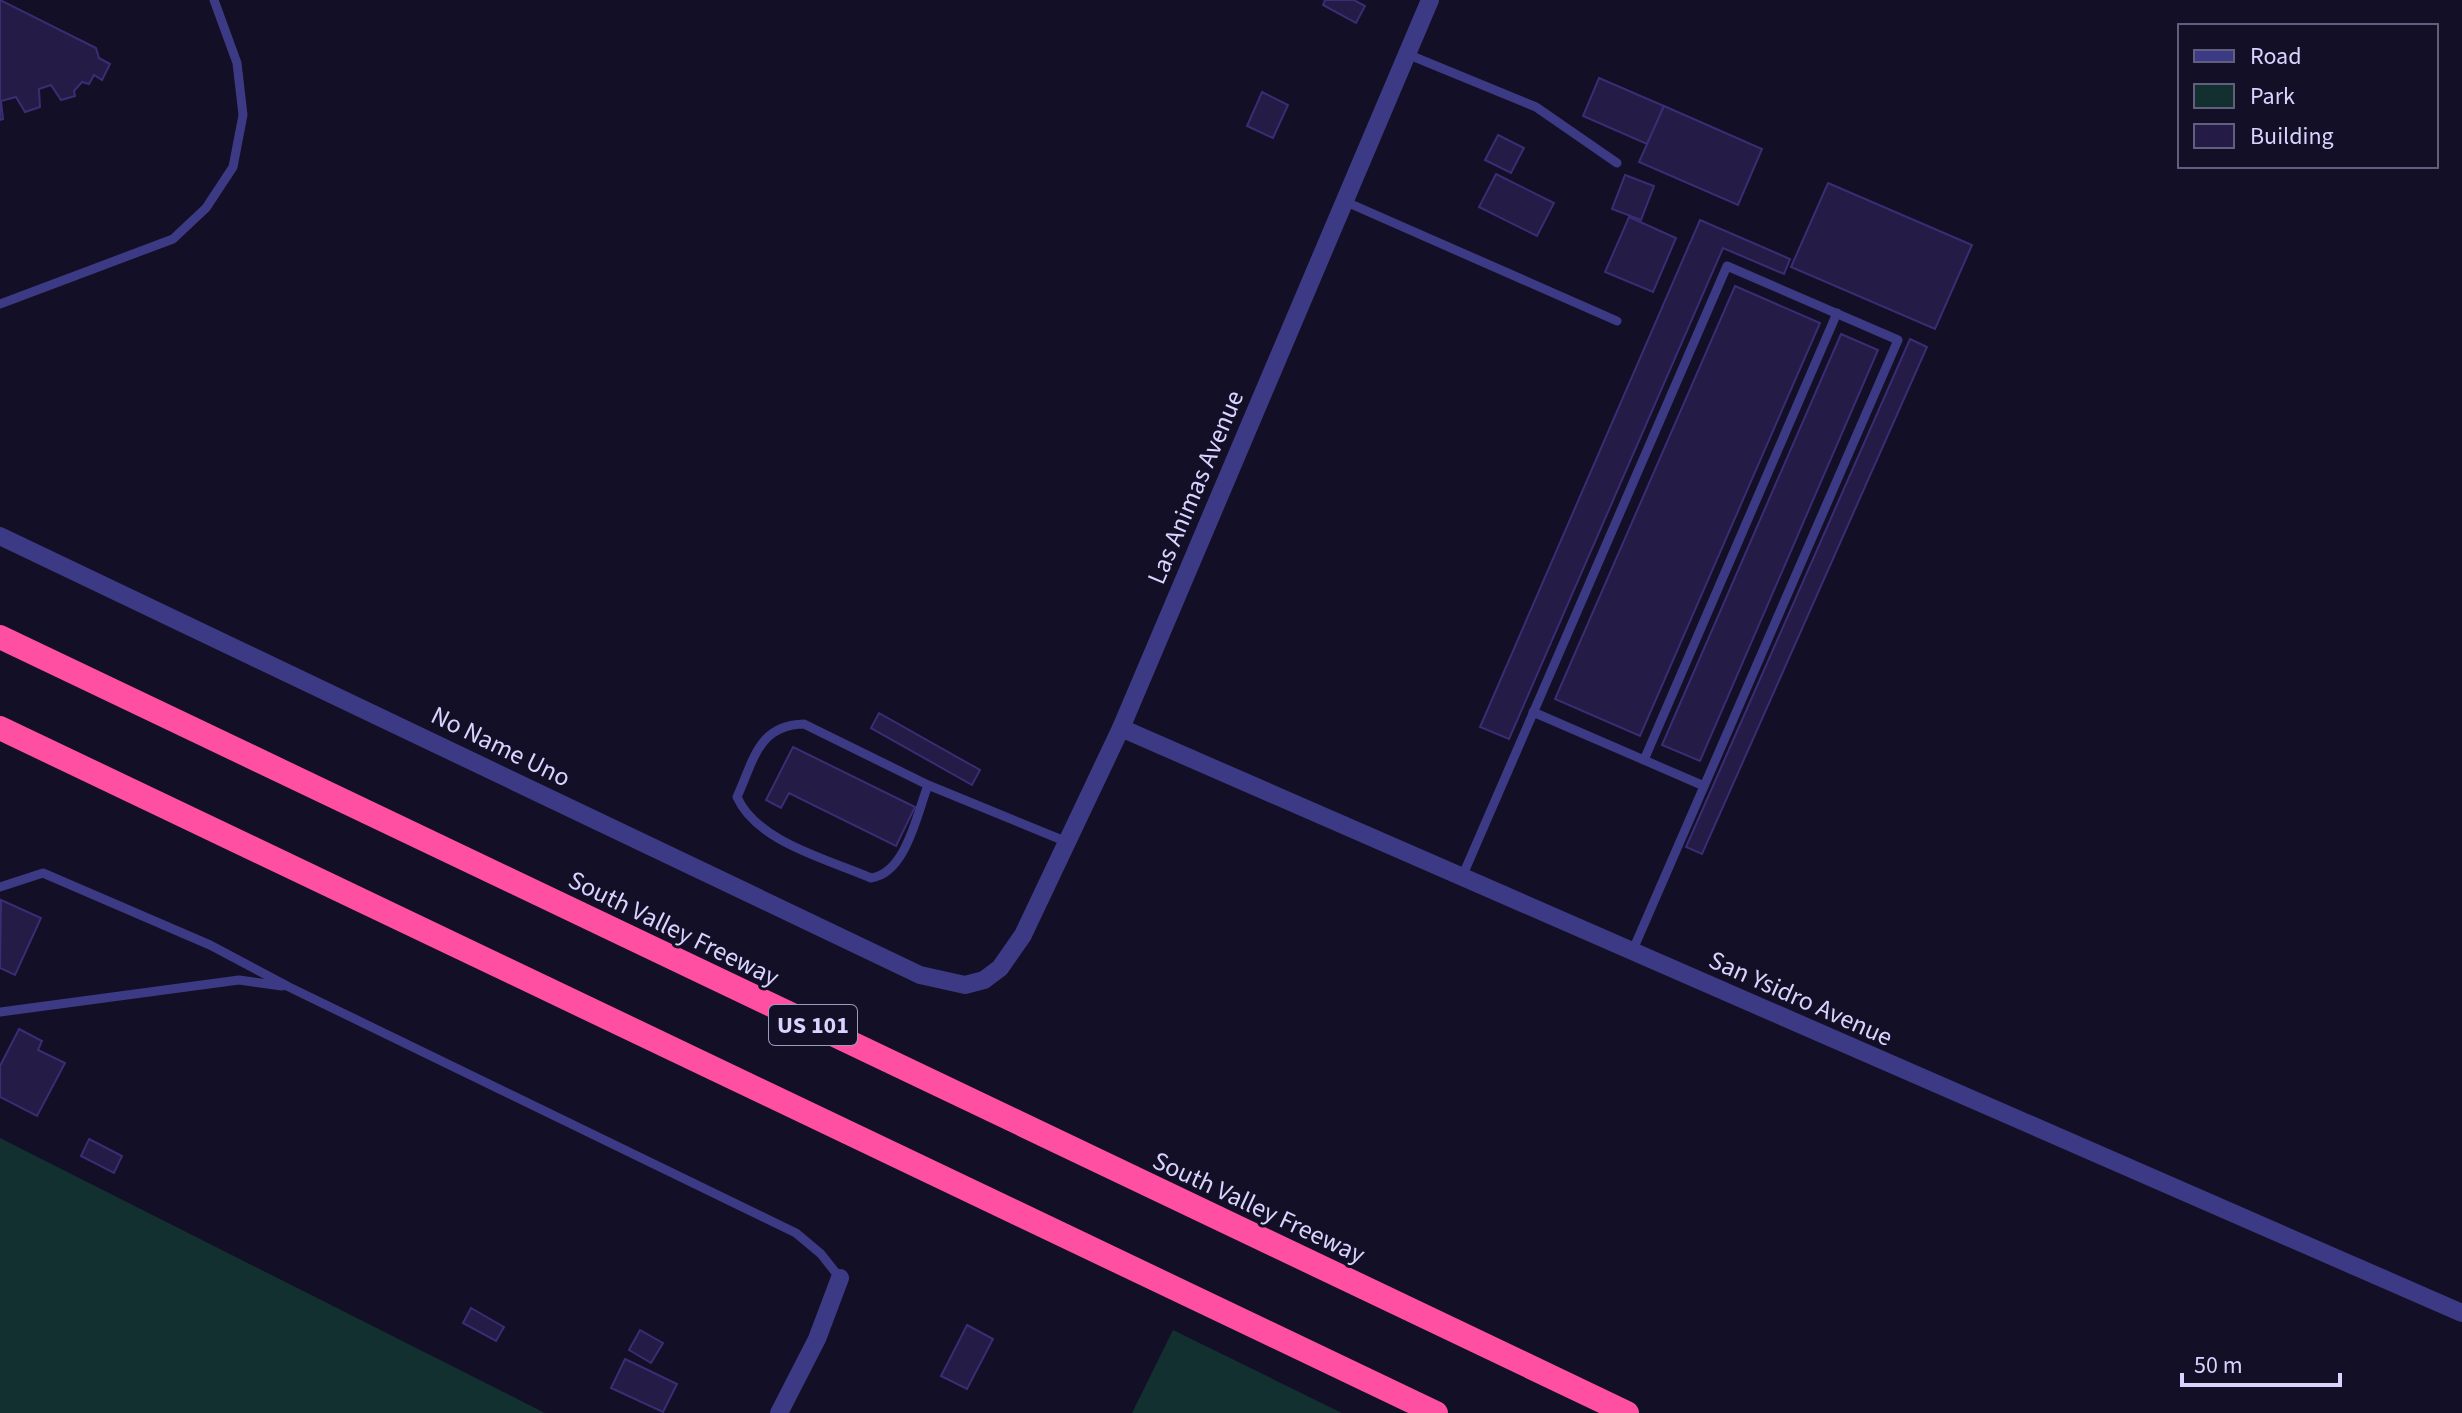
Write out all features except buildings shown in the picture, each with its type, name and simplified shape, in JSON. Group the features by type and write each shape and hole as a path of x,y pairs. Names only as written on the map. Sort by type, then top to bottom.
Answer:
{"highway":[{"name":"South Valley Freeway","path":"0,637 1627,1413"},
{"path":"0,728 1436,1413"}],"street":[{"name":"Las Animas Avenue","path":"984,980 1000,968 1023,935 1121,728 1430,0"},
{"name":"No Name Uno","path":"0,536 920,975 965,985 984,980"},
{"name":"San Ysidro Avenue","path":"1121,728 2462,1313"},
{"path":"779,1413 817,1339 840,1278"}],"lane":[{"path":"0,304 173,239 206,208 233,167 243,115 237,63 214,0"},
{"path":"1407,54 1536,107 1617,163"},
{"path":"1344,201 1617,321"},
{"path":"1462,877 1727,266 1837,313 1898,340 1632,952"},
{"path":"1644,760 1837,313"},
{"path":"1533,712 1704,786"},
{"path":"928,785 897,861 884,876 871,878 761,830 744,814 737,797 765,736 786,724 804,724 928,785 1067,842"},
{"path":"0,887 43,873 210,945 289,987 796,1233 821,1254 840,1278"},
{"path":"0,1012 239,980 289,987"}],"green space":[{"path":"0,1138 545,1413 0,1413"},
{"path":"1173,1330 1342,1413 1132,1413"}]}
